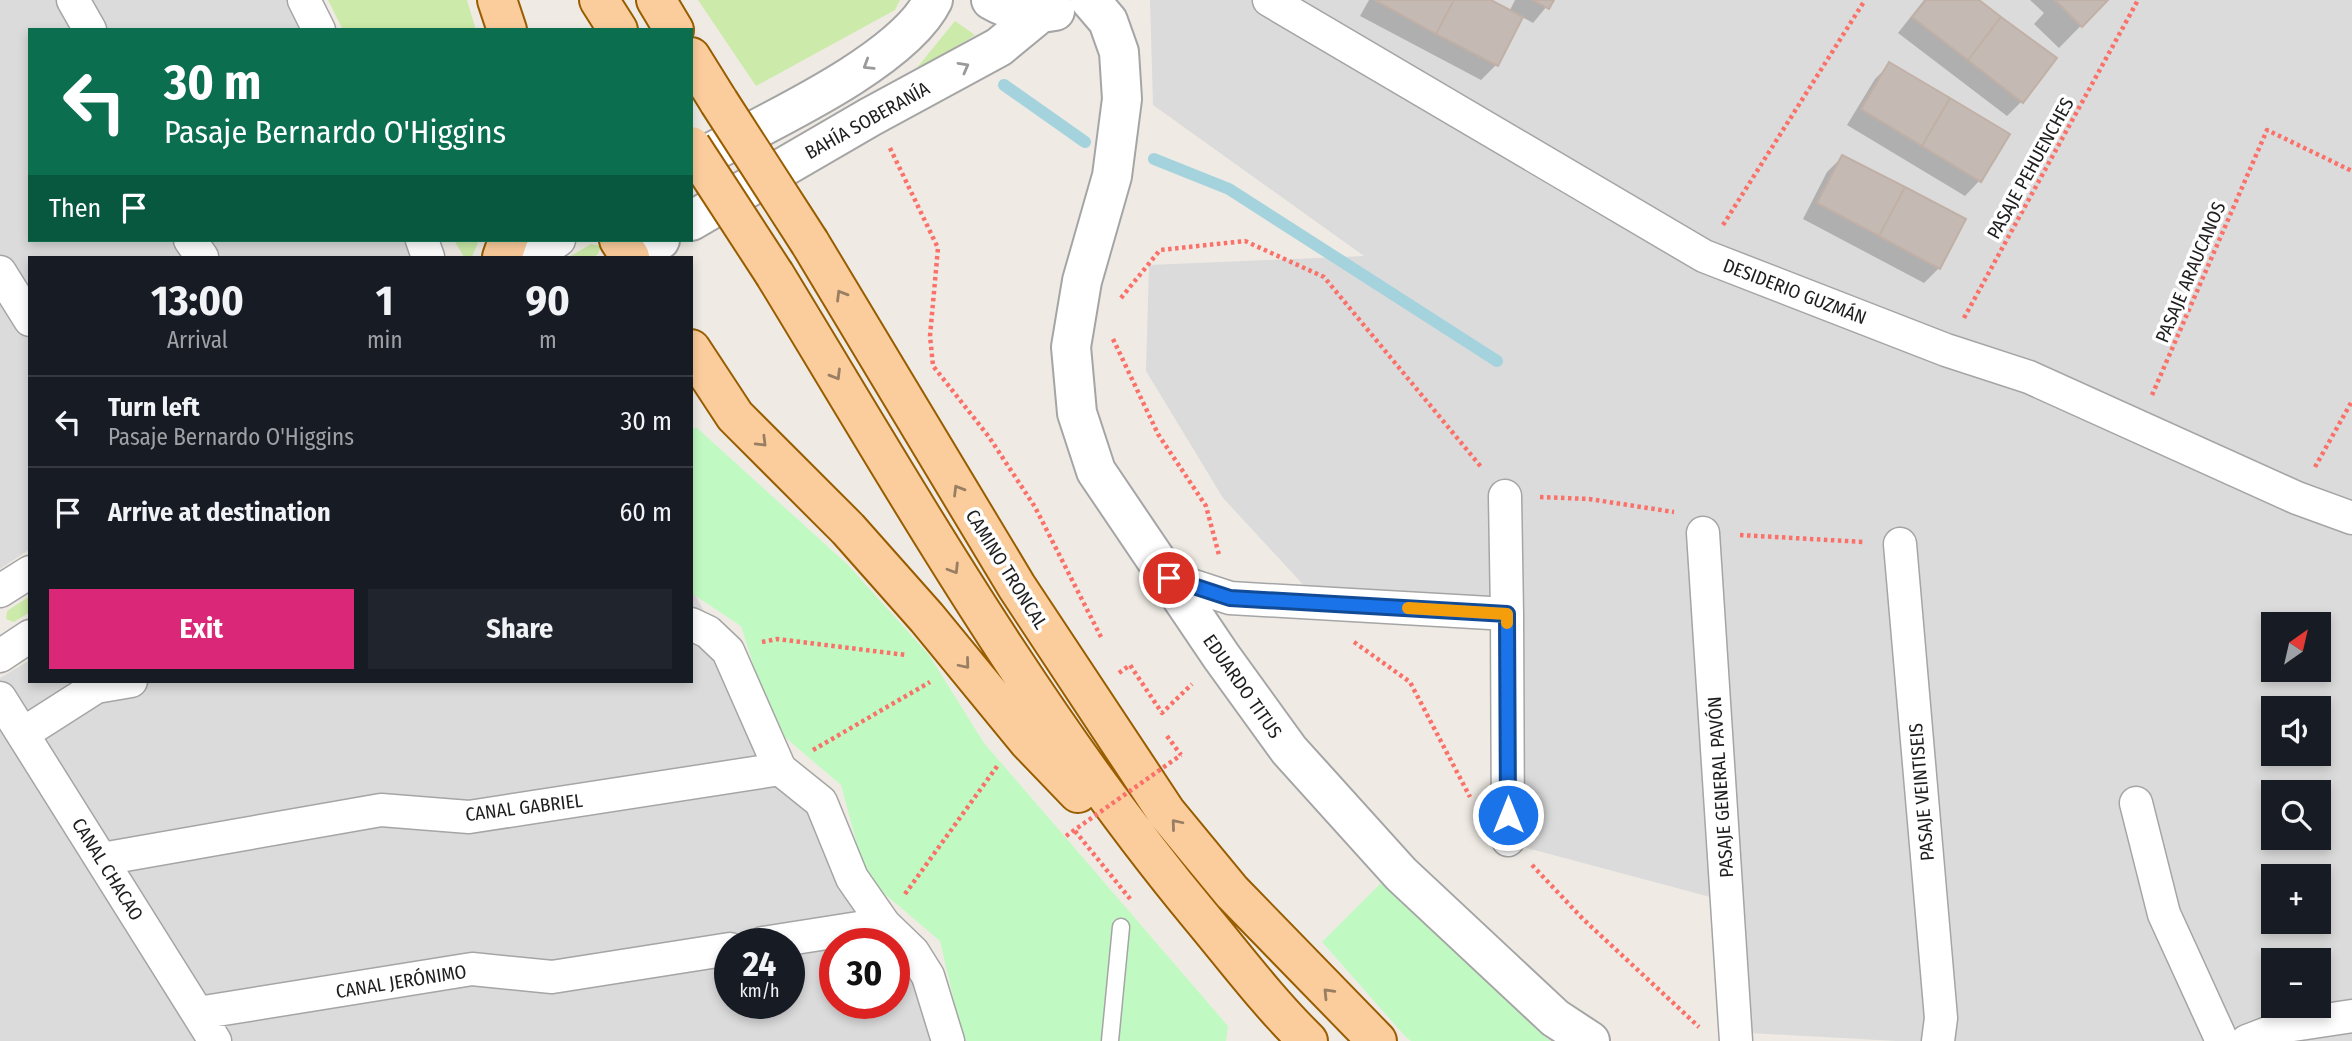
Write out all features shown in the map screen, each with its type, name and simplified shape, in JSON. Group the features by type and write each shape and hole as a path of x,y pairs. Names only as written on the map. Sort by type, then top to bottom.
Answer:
{"main road":[{"path":"497,0 506,28"},
{"path":"599,0 617,28"},
{"path":"656,0 673,28"},
{"name":"CAMINO TRONCAL","path":"693,60 810,243 1017,587 1166,812 1232,892 1377,1041"},
{"path":"693,149 775,275 955,570 1060,734 1148,853 1222,942 1291,1035"},
{"path":"693,352 735,416"},
{"path":"693,375 848,529 927,618 1028,741 1222,942"}],"street":[{"path":"73,0 89,28"},
{"path":"304,0 318,28"},
{"path":"693,162 873,63 905,37 933,0"},
{"path":"991,0 1010,11 1039,14 1064,9 1077,0"},
{"name":"EDUARDO TITUS","path":"1090,0 1108,21 1119,52 1122,99 1112,176 1074,314 1072,380 1085,442 1096,471 1289,750 1401,874 1555,1018 1590,1041"},
{"name":"DESIDERIO GUZMÁN","path":"1290,5 1704,256 1946,350 2029,377 2297,498 2352,518"},
{"name":"BAHÍA SOBERANÍA","path":"693,220 870,117 999,47 1039,14"},
{"path":"535,256 556,242"},
{"path":"632,256 656,242"},
{"path":"0,272 28,317"},
{"path":"1504,496 1508,840"},
{"name":"PASAJE GENERAL PAVÓN","path":"1703,533 1736,1041"},
{"name":"PASAJE VEINTISEIS","path":"1900,544 1941,1018 1938,1041"},
{"path":"0,591 28,573"},
{"path":"1169,578 1230,598 1507,614"},
{"path":"693,625 708,632 728,651 780,769 821,802 852,878 884,924 913,952 929,976 948,1041"},
{"path":"0,656 28,637"},
{"path":"24,733 96,687 119,683"},
{"name":"CANAL CHACAO","path":"0,698 215,1041"},
{"name":"CANAL GABRIEL","path":"102,859 381,810 468,817 780,769"},
{"path":"2136,803 2164,914 2222,1041"},
{"path":"805,936 884,924"},
{"name":"CANAL JERÓNIMO","path":"198,1013 472,969 552,977 714,951"},
{"path":"2247,1041 2286,1026 2352,1016"}],"lane":[{"path":"1110,1041 1121,927"}],"path":[{"path":"1704,256 1864,0"},
{"name":"PASAJE PEHUENCHES","path":"1946,350 2138,0"},
{"name":"PASAJE ARAUCANOS","path":"2138,426 2267,130 2352,171"},
{"path":"889,145 938,248 930,337 933,366 989,437 1035,507 1108,649"},
{"path":"1082,281 1117,303 1160,250 1245,241 1324,277 1504,496 1589,499 1696,515 1703,533 1900,544"},
{"path":"1115,327 1113,339 1158,434 1206,506 1230,598"},
{"path":"2297,498 2352,401"},
{"path":"1349,638 1410,682 1473,803 1583,919 1704,1032"},
{"path":"728,651 777,639 909,655"},
{"path":"1114,661 1120,673 1130,665 1162,713 1200,676"},
{"path":"780,769 934,680"},
{"path":"1066,836 1181,755"},
{"path":"884,924 1001,761"},
{"path":"1068,822 1135,905 1121,927"}],"shaded area":[{"path":"0,0 304,0 316,28 28,28 28,242 411,242 418,256 28,256 28,550 0,569"},
{"path":"1150,0 2352,0 2352,1041 1896,1041 1750,1033 1729,902 1523,847 1510,601 1309,591 1223,498 1146,371 1149,265 1364,256 1153,105"},
{"path":"693,592 795,771 900,928 819,928 819,1019 910,1019 910,943 976,1041 0,1041 0,678 28,661 28,683 693,683"}],"green space":[{"path":"328,0 467,0 475,28 342,28"},
{"path":"698,0 900,0 895,10 756,86"},
{"path":"955,21 975,35 911,75"},
{"path":"455,242 478,242 472,256 463,256"},
{"path":"591,244 601,246 595,256 571,256"},
{"path":"696,427 847,564 929,655 984,743 1228,1026 1226,1041 967,1041 962,1035 940,941 866,878 841,785 773,727 741,626 693,594 693,429"},
{"path":"28,597 28,613 14,622 6,619 7,611"},
{"path":"1381,883 1551,1041 1411,1041 1405,1036 1322,942"}],"building":[{"path":"1375,0 1454,0 1436,34"},
{"path":"1454,0 1491,0 1523,17 1498,66 1436,34"},
{"path":"1533,0 1554,0 1549,9"},
{"path":"1926,0 1979,0 2001,17 1968,60 1912,17"},
{"path":"2055,0 2108,0 2082,27"},
{"path":"2001,17 2057,58 2023,103 1968,60"},
{"path":"1889,62 1950,98 1922,146 1861,109"},
{"path":"1950,98 2010,134 1981,182 1922,146"},
{"path":"1842,155 1905,187 1879,236 1817,203"},
{"path":"1905,187 1966,219 1940,269 1879,236"}],"waterway":[{"path":"1004,85 1085,142"},
{"path":"1154,159 1229,189 1497,361"}],"slow traffic":[{"path":"1408,608 1507,614 1507,623"}],"route":[{"path":"1169,578 1230,598 1507,614 1508,815"}]}
